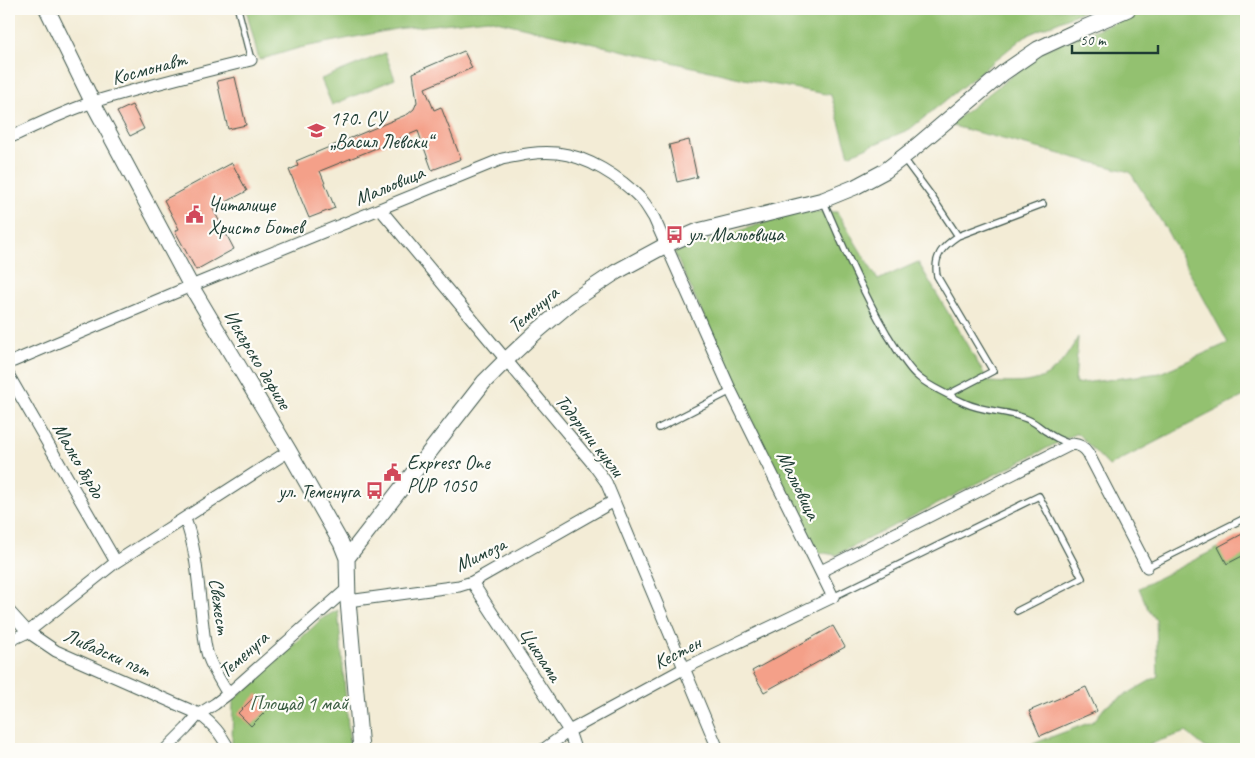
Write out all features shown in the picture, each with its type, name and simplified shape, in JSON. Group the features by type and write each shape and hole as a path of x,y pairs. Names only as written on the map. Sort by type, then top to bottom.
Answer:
{"street":[{"name":"Искърско дефиле","path":"47,9 93,103 191,286 341,543 347,558 348,594 361,749"},
{"name":"Теменуга","path":"347,558 484,382 534,333 574,300 616,272 666,245 698,232 823,200 855,187 885,171 1003,74 1038,49 1128,9"},
{"name":"Космонавт","path":"9,138 93,103 251,60"},
{"name":"Мальовица","path":"9,363 191,286 502,159 529,153 557,153 586,161 606,171 626,185 642,200 654,218 731,391 833,597"},
{"name":"Тодорини кукли","path":"381,210 606,482 718,749"},
{"name":"Малко бърдо","path":"9,376 116,562"},
{"path":"821,571 1072,444 1084,448 1088,453 1147,567"},
{"path":"9,641 28,632 116,562 289,451"},
{"name":"Мимоза","path":"348,594 460,586 472,582 614,501"},
{"name":"Свежест","path":"185,519 194,550 208,656 228,694"},
{"name":"Циклама","path":"472,582 569,731 575,749"},
{"name":"Теменуга","path":"166,749 199,714 216,704 348,594"},
{"name":"Кестен","path":"544,749 569,731 685,668 833,597"},
{"name":"Ливадски път","path":"9,611 28,632 56,651 199,714 210,721 229,749"}],"lane":[{"name":"Космонавт","path":"238,9 251,60"},
{"path":"903,157 958,236"},
{"path":"823,200 874,311 893,344 916,375 967,404 982,409 1008,412 1032,421 1049,434 1072,444"},
{"path":"949,394 992,371 937,276 935,265 938,256 946,244 958,236 1043,204"},
{"path":"659,428 731,391"},
{"path":"833,597 1039,496 1082,578 1017,611"},
{"path":"1147,567 1245,518"}],"green space":[{"path":"246,9 1088,9 1025,36 910,129 849,155 831,95 744,79 488,19 396,29 299,48 259,60"},
{"path":"1149,9 1246,9 1246,395 1109,466 1077,433 836,555 812,551 674,252 800,211 837,212 878,280 918,262 989,382 1020,383 1042,378 1052,372 1060,363 1078,337 1075,384 1160,373 1228,343 1166,229 1130,172 949,125 1046,49"},
{"path":"385,53 395,79 332,105 321,79"},
{"path":"1246,534 1246,748 1243,746 1239,749 1207,749 1186,732 1149,744 1144,749 1019,749 1094,721 1105,707 1158,676 1156,620 1148,609 1139,588"},
{"name":"Площад 1 май","path":"338,610 350,749 235,749 232,744 233,700 323,618"}],"building":[{"path":"464,51 472,68 425,88 434,110 441,107 461,159 432,170 418,131 320,171 335,208 309,218 289,170 298,166 296,161 408,114 414,109 417,102 413,73"},
{"path":"235,77 246,125 228,129 217,81"},
{"path":"132,105 144,129 130,136 117,112"},
{"path":"689,140 697,177 677,182 669,145"},
{"name":"Читалище Христо Ботев","path":"232,163 247,191 213,209 234,249 196,270 175,231 179,229 164,200"},
{"path":"1246,532 1246,554 1227,564 1218,547"},
{"path":"833,626 845,647 764,692 752,671"},
{"path":"1086,687 1097,711 1040,736 1029,711"},
{"path":"257,694 270,707 251,726 238,713"}],"place":[{"name":"170. СУ „Васил Левски“","path":"316,130"},
{"name":"Читалище Христо Ботев","path":"194,215"},
{"name":"ул. Мальовица","path":"674,234"},
{"name":"Express One PUP 1050","path":"393,473"},
{"name":"ул. Теменуга","path":"374,491"}]}
